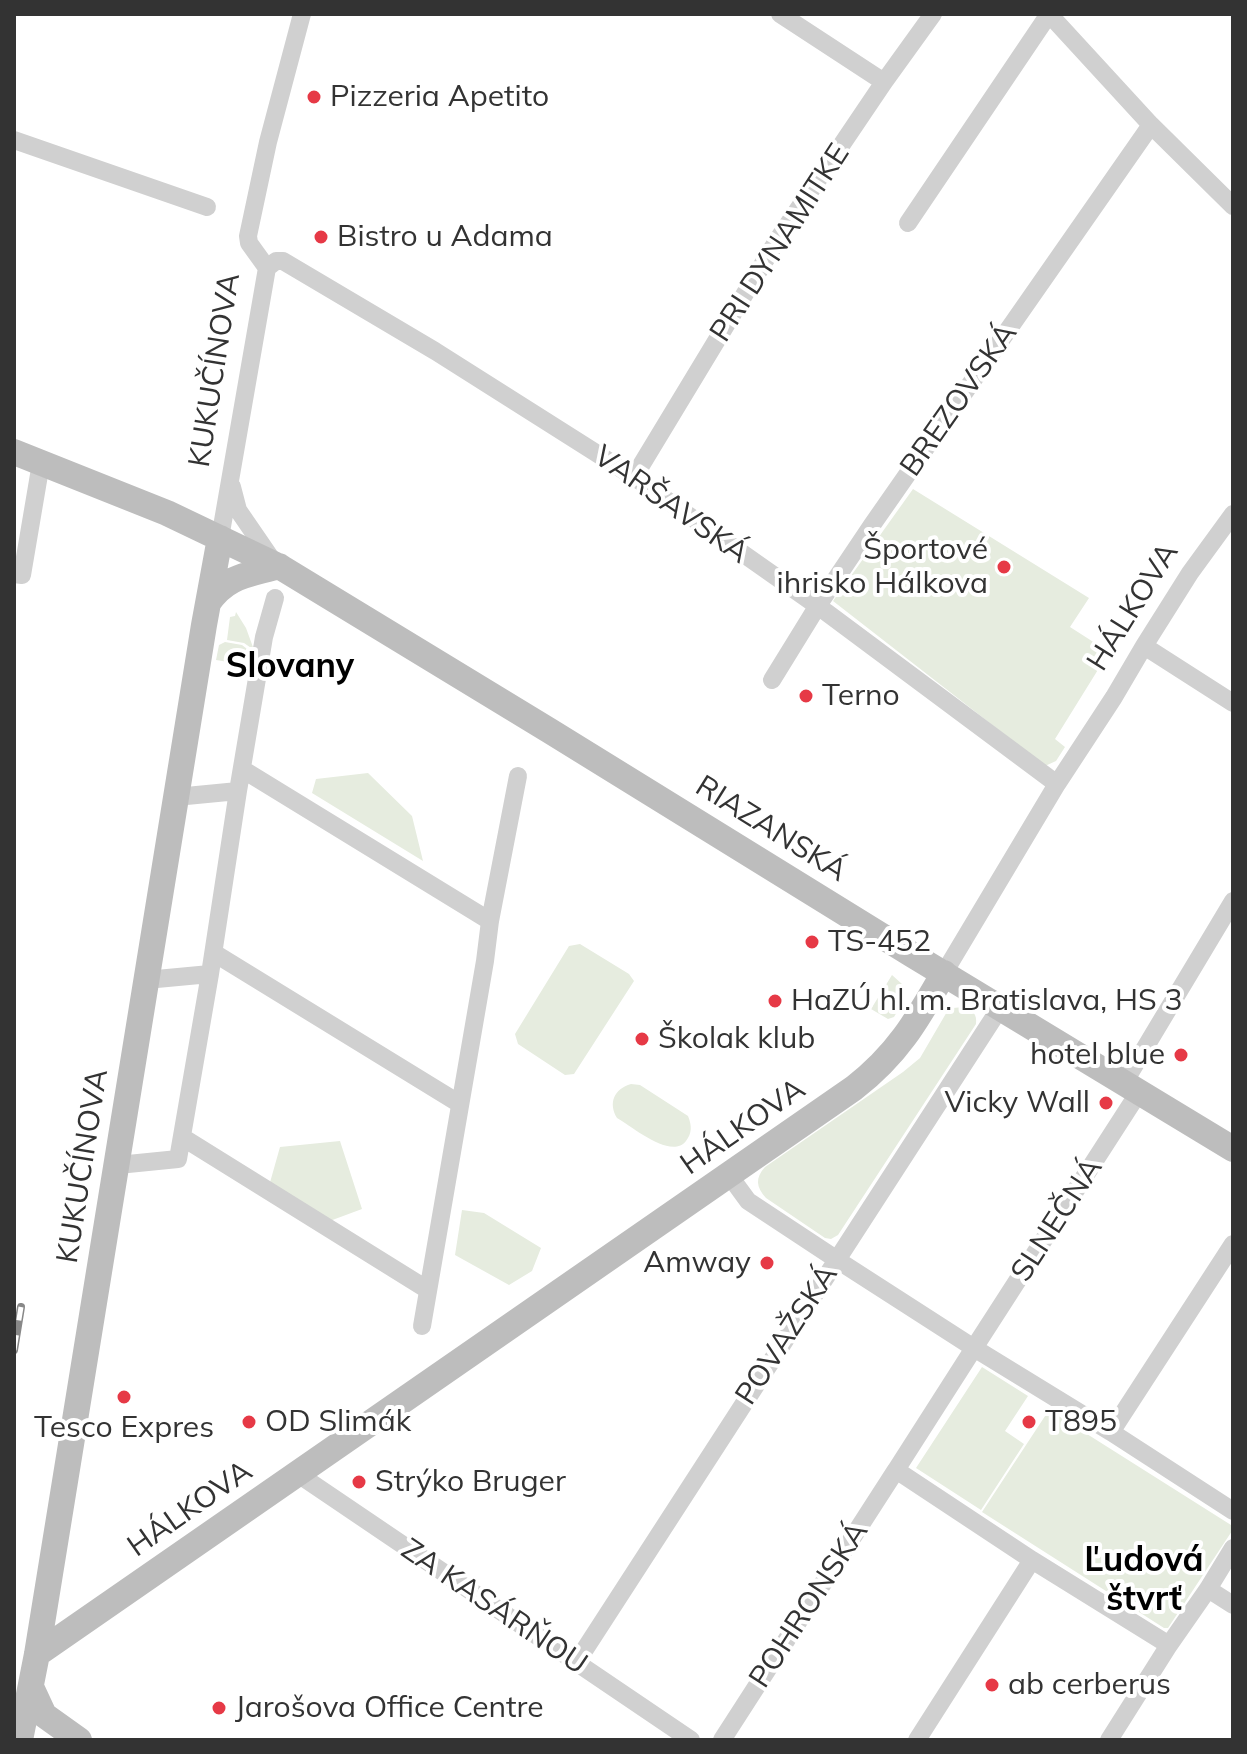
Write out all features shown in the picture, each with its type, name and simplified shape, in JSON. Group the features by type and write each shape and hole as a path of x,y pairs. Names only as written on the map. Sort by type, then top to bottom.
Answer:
{"street":[{"name":"KUKUČÍNOVA","path":"20,1740 37,1654 208,603 267,268 249,243 248,236 268,142 302,14"},
{"path":"780,14 884,82"},
{"name":"PRI DYNAMITKE","path":"634,477 778,239 933,14"},
{"path":"908,223 1049,14 1151,125 1233,206"},
{"name":"BREZOVSKÁ","path":"772,680 817,607 951,410 1151,125"},
{"path":"14,140 207,207"},
{"name":"VARŠAVSKÁ","path":"267,268 279,260 283,261 435,351 634,477 1057,784"},
{"name":"RIAZANSKÁ","path":"14,452 167,513 277,565 1233,1149"},
{"path":"14,574 22,575 41,463"},
{"name":"RIAZANSKÁ","path":"230,476 238,510 277,565"},
{"name":"HÁLKOVA","path":"37,1654 854,1088 879,1067 917,1021 1057,784 1190,573 1233,514"},
{"path":"208,603 231,580 277,565"},
{"path":"116,1164 178,1159 264,637 275,598"},
{"path":"1144,646 1233,703"},
{"path":"242,769 490,921"},
{"path":"422,1326 490,921 518,776"},
{"path":"176,797 238,791"},
{"name":"SLNEČNÁ","path":"896,1470 1132,1088 1230,912"},
{"path":"146,980 212,962 460,1104"},
{"name":"POVAŽSKÁ","path":"576,1663 1000,1008"},
{"path":"182,1139 427,1294"},
{"path":"729,1175 748,1201 836,1260 1233,1511"},
{"path":"1111,1432 1233,1244"},
{"path":"896,1470 1169,1645"},
{"name":"POHRONSKÁ","path":"722,1740 896,1470"},
{"name":"ZA KASÁRŇOU","path":"298,1474 691,1740"},
{"path":"1109,1740 1233,1548"},
{"path":"917,1740 1032,1560"},
{"path":"49,1573 59,1600 67,1609 80,1613 100,1610"},
{"path":"1208,1589 1233,1605"},
{"path":"31,1687 44,1715 79,1740"}],"shaded area":[{"path":"913,489 1089,598 1070,627 1109,652 1055,739 1065,747 1056,761 1045,766 833,601"},
{"path":"236,612 254,650 244,643 227,640 230,617 235,616"},
{"path":"225,642 242,645 256,656 253,666 216,660 219,645"},
{"path":"368,773 412,816 423,861 312,793 316,779"},
{"path":"580,944 629,974 634,981 574,1074 565,1075 518,1044 515,1034 569,946"},
{"path":"892,975 902,984 904,1000 894,1017 888,1019 871,1009"},
{"path":"964,1007 974,1013 976,1024 838,1235 825,1238 766,1198 758,1182 765,1167 903,1072 920,1058 948,1010"},
{"path":"631,1084 640,1085 688,1116 691,1129 686,1141 671,1147 662,1144 617,1118 613,1107 614,1097 620,1089"},
{"path":"340,1141 362,1209 327,1222 269,1186 280,1147"},
{"path":"462,1210 484,1213 541,1248 532,1271 509,1285 455,1255"},
{"path":"982,1367 1028,1396 1005,1431 1024,1444 981,1510 916,1468"},
{"path":"1049,1410 1231,1525 1232,1531 1168,1628 982,1512"}],"railway":[{"path":"14,1350 21,1307"}],"place":[{"name":"Pizzeria Apetito","path":"314,97"},
{"name":"Bistro u Adama","path":"321,237"},
{"name":"Športové ihrisko Hálkova","path":"1004,567"},
{"name":"Terno","path":"806,696"},
{"name":"TS-452","path":"812,942"},
{"name":"HaZÚ hl. m. Bratislava, HS 3","path":"775,1001"},
{"name":"Školak klub","path":"642,1039"},
{"name":"hotel blue","path":"1181,1055"},
{"name":"Vicky Wall","path":"1106,1103"},
{"name":"Amway","path":"767,1263"},
{"name":"Tesco Expres","path":"124,1397"},
{"name":"OD Slimák","path":"249,1422"},
{"name":"T895","path":"1029,1422"},
{"name":"Strýko Bruger","path":"359,1482"},
{"name":"ab cerberus","path":"992,1685"},
{"name":"Jarošova Office Centre","path":"219,1708"}],"district":[{"name":"Slovany","path":"290,667"},
{"name":"Ľudová štvrť","path":"1144,1580"}]}
